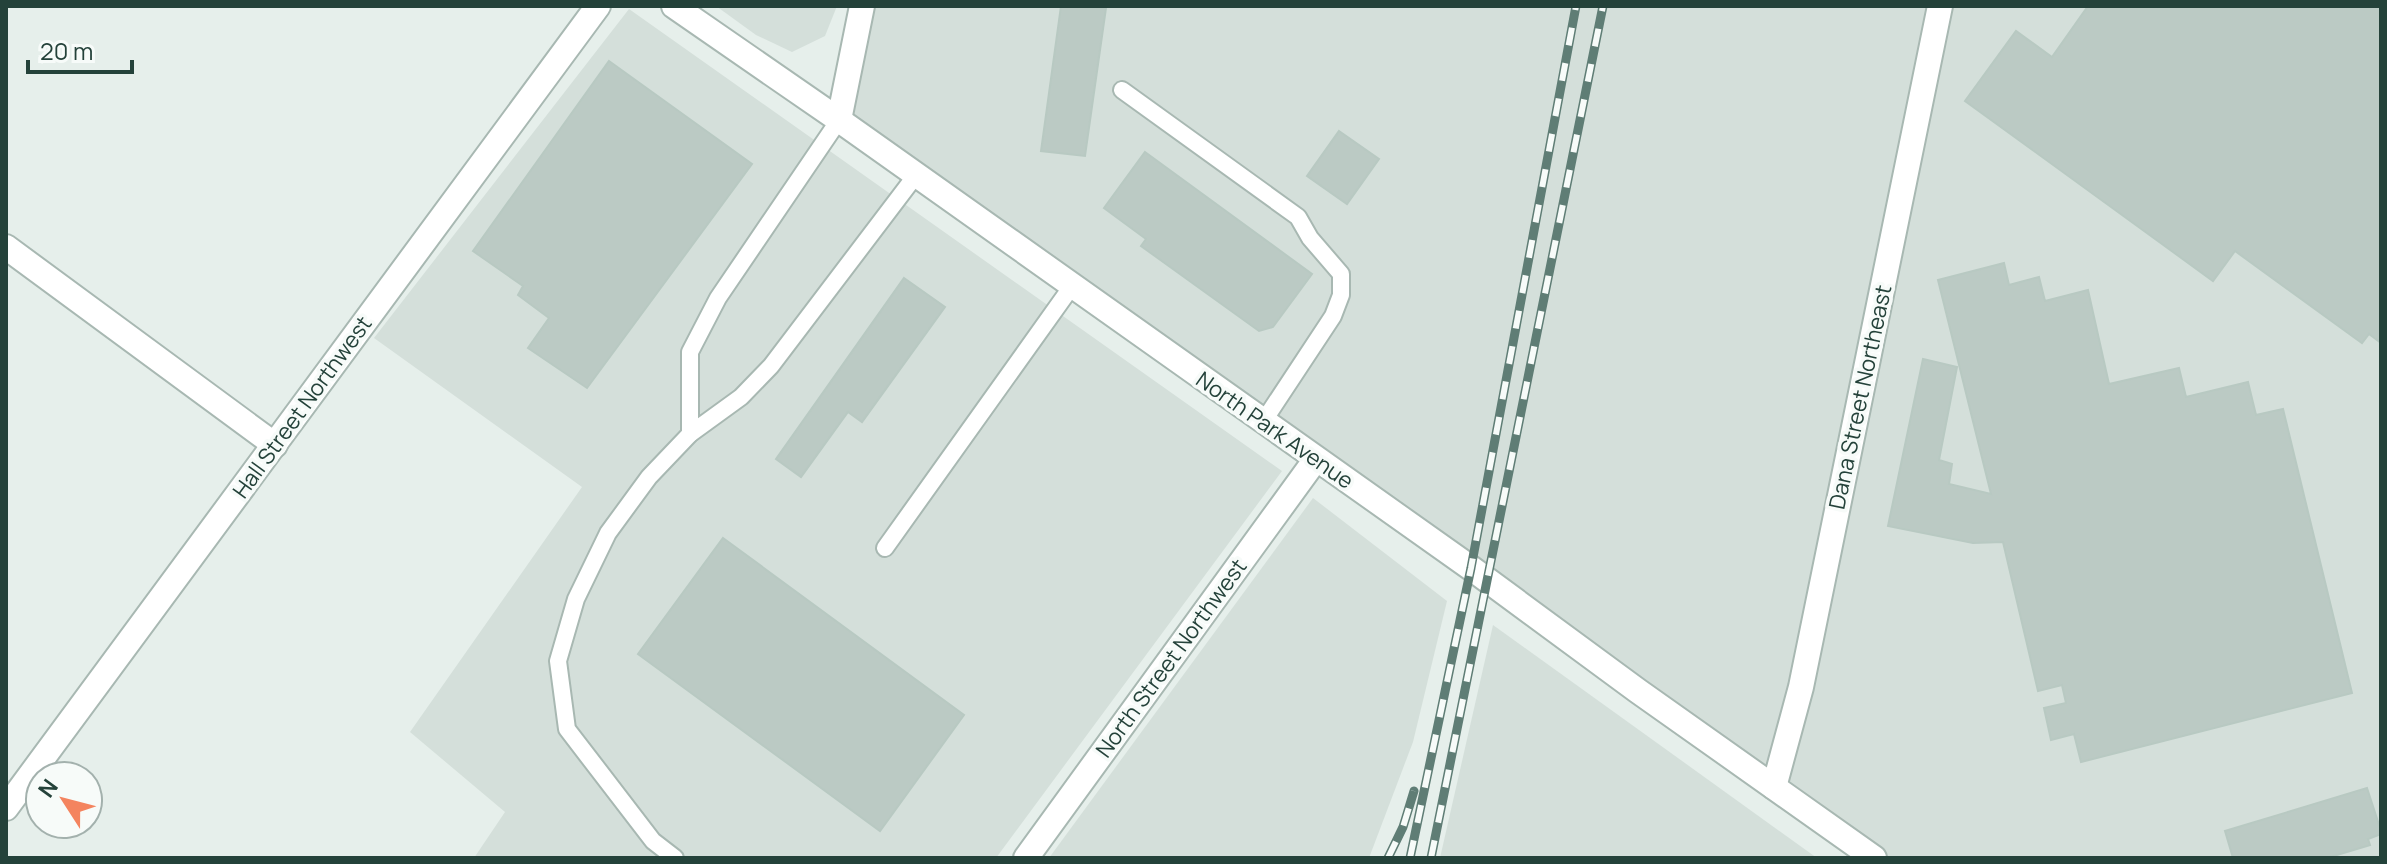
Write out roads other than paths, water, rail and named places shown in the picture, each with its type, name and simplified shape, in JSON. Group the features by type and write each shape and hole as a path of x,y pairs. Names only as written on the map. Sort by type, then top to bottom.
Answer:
{"street":[{"name":"Hall Street Northwest","path":"6,808 598,6"},
{"name":"North Park Avenue","path":"674,6 839,120 1874,858"},
{"path":"839,120 862,6"},
{"name":"Dana Street Northeast","path":"1774,787 1801,687 1940,6"},
{"path":"6,247 275,445"},
{"name":"North Street Northwest","path":"1026,858 1316,459"}],"lane":[{"path":"1122,90 1298,217 1310,238 1341,274 1341,295 1333,316 1263,422"},
{"path":"690,434 690,352 718,298 839,120"},
{"path":"675,858 653,841 567,729 558,661 576,599 608,533 649,477 690,434 741,397 771,366 916,175"},
{"path":"885,548 1072,286"}],"railway":[{"path":"1410,858 1471,568 1576,6"},
{"path":"1431,858 1603,6"},
{"path":"1388,858 1403,827 1414,791"}]}
